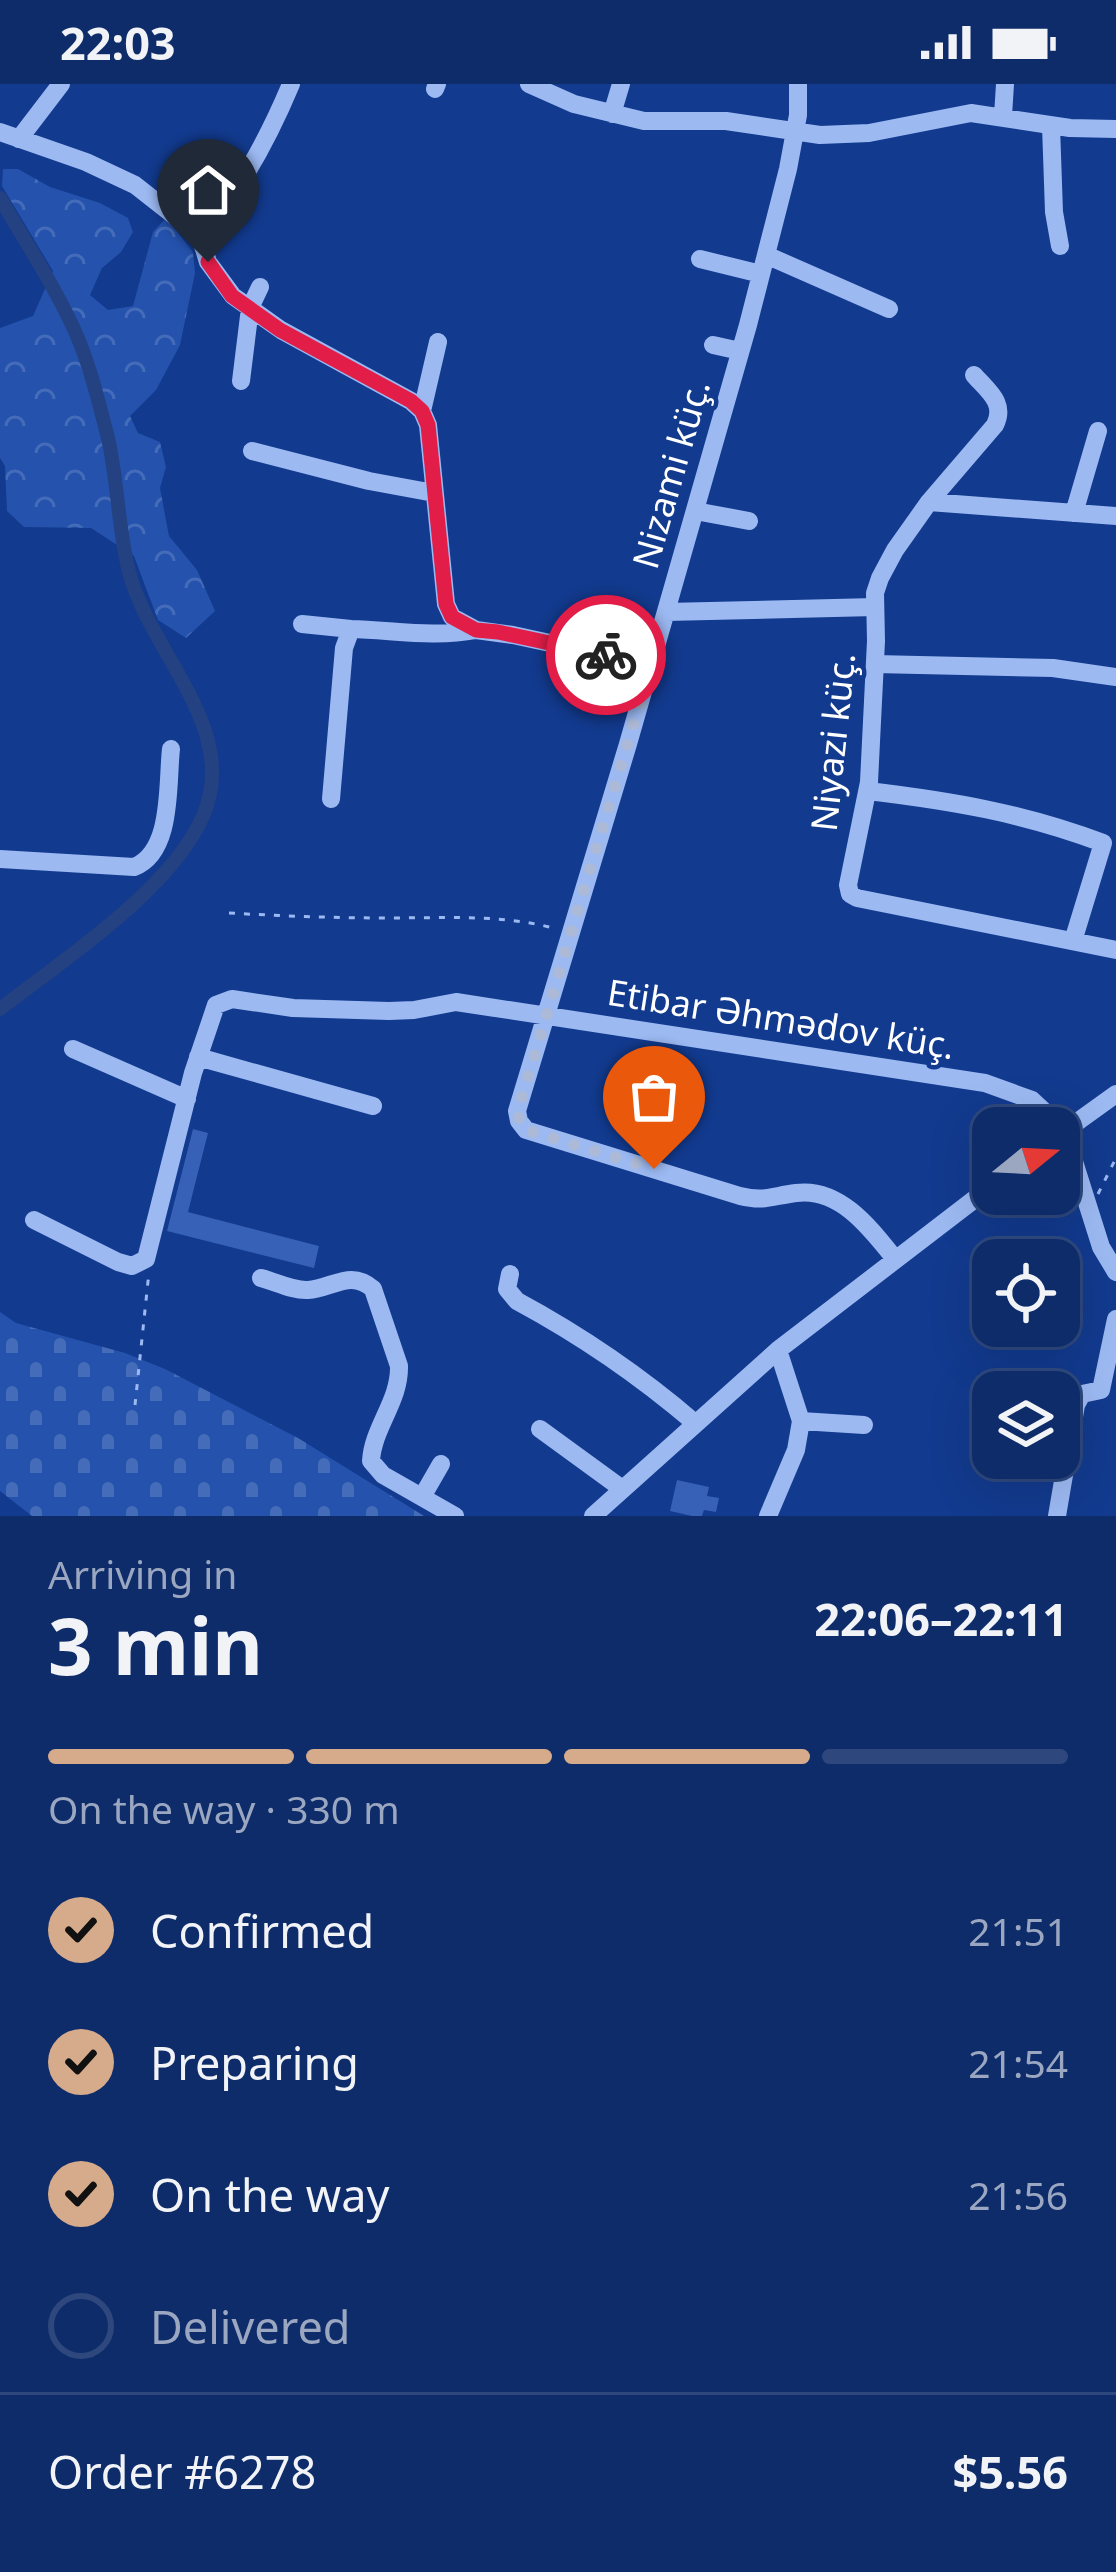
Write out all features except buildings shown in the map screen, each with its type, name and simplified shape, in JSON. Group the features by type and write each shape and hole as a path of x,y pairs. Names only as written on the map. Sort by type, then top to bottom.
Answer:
{"street":[{"path":"19,140 61,84"},
{"path":"200,236 260,152 291,84"},
{"path":"529,84 574,104 644,121 726,121 820,135 869,133 971,113 1051,126 1116,129"},
{"path":"612,114 621,84"},
{"name":"Nizami küç.","path":"798,84 788,170 764,264 518,1111 526,1130 758,1200 810,1192 826,1197 849,1208 895,1259"},
{"path":"1003,116 1005,84"},
{"path":"1051,126 1060,246"},
{"path":"0,132 135,185 200,236 208,262 232,296 280,330 422,411 428,425 446,604 452,617 476,630"},
{"path":"700,259 764,264 890,309"},
{"path":"241,382 250,308 260,287"},
{"path":"422,411 438,342"},
{"path":"713,345 740,351"},
{"name":"Niyazi küç.","path":"974,375 997,401 1000,415 929,502 880,578 868,790 850,894 1116,950"},
{"path":"1074,513 1098,431"},
{"path":"252,452 434,493"},
{"path":"929,502 1116,516"},
{"path":"695,511 749,520"},
{"path":"666,611 875,607"},
{"path":"302,624 434,636 476,630 651,665"},
{"path":"331,799 344,648 351,629"},
{"path":"875,664 1053,668 1116,677"},
{"path":"0,859 134,867 144,863 162,837 171,749"},
{"path":"868,790 1011,812 1110,845 1072,941"},
{"name":"Etibar Əhmədov küç.","path":"146,1259 198,1058 216,1004 232,999 293,1007 389,1010 456,1002 986,1083 1032,1100 1039,1107"},
{"path":"73,1049 187,1099"},
{"path":"198,1058 373,1106"},
{"path":"1080,1119 1116,1094"},
{"path":"1080,1185 1101,1247 1116,1272"},
{"path":"592,1516 778,1350 972,1201"},
{"path":"34,1220 118,1262 132,1266 146,1259"},
{"path":"510,1274 508,1289 517,1301 598,1347 695,1423"},
{"path":"260,1278 310,1290 353,1277 373,1289 399,1377 371,1461 383,1475 455,1516"},
{"path":"1057,1516 1076,1405 1082,1394 1108,1391 1116,1319"},
{"path":"768,1516 796,1450 801,1421 778,1350"},
{"path":"801,1421 864,1425"},
{"path":"540,1429 621,1489"},
{"path":"422,1497 441,1464"}],"path":[{"path":"229,913 490,918 571,932"},
{"path":"1087,1206 1102,1189 1116,1158"},
{"path":"135,1405 149,1291 146,1259"}],"green space":[{"path":"3,169 18,169 128,218 133,232 121,252 102,268 90,295 108,310 133,306 153,232 166,218 193,252 195,273 180,345 156,390 130,416 138,433 160,442 166,467 160,488 169,536 197,570 215,611 186,638 158,620 134,556 91,528 24,527 7,511 5,466 0,458 0,328 33,316 53,271 2,186"},
{"path":"0,1312 16,1323 165,1369 298,1438 424,1516 32,1516 0,1491"}],"waterway":[{"path":"0,198 56,292 83,352 108,438 129,572 202,722 212,784 203,816 167,870 113,922 0,1009"}],"way so far":[{"path":"606,655 651,665 518,1111 526,1130 654,1169"}],"route":[{"path":"208,262 232,296 280,330 422,411 428,425 446,604 452,617 476,630 606,655"}]}
